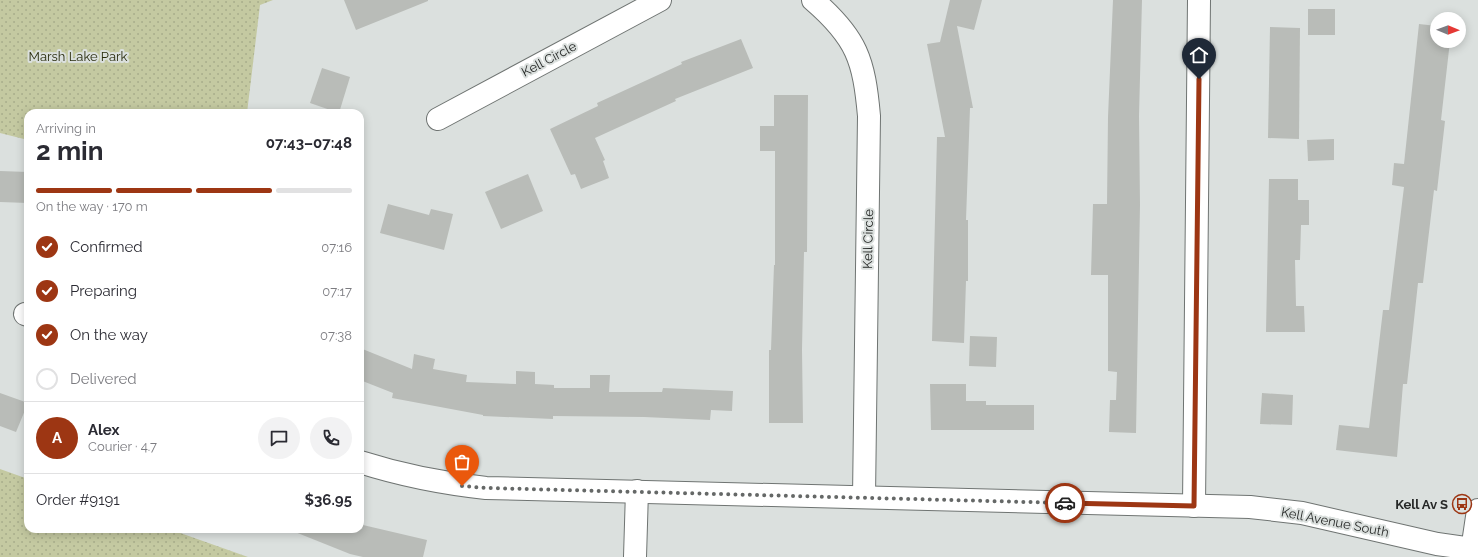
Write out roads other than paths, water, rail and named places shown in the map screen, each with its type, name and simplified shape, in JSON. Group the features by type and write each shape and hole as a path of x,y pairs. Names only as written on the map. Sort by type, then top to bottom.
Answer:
{"street":[{"name":"Kell Circle","path":"438,119 660,0"},
{"path":"1194,506 1199,0"},
{"name":"Kell Circle","path":"818,2 834,18 855,47 866,80 870,116 864,497"},
{"name":"Kell Avenue South","path":"364,463 391,472 438,483 486,488 1250,507 1302,512 1437,544 1474,543"},
{"path":"635,557 637,491"},
{"path":"1474,543 1478,510"}],"place":[{"name":"Kell Av S","path":"1462,504"}],"park label":[{"name":"Marsh Lake Park","path":"78,56"}]}
